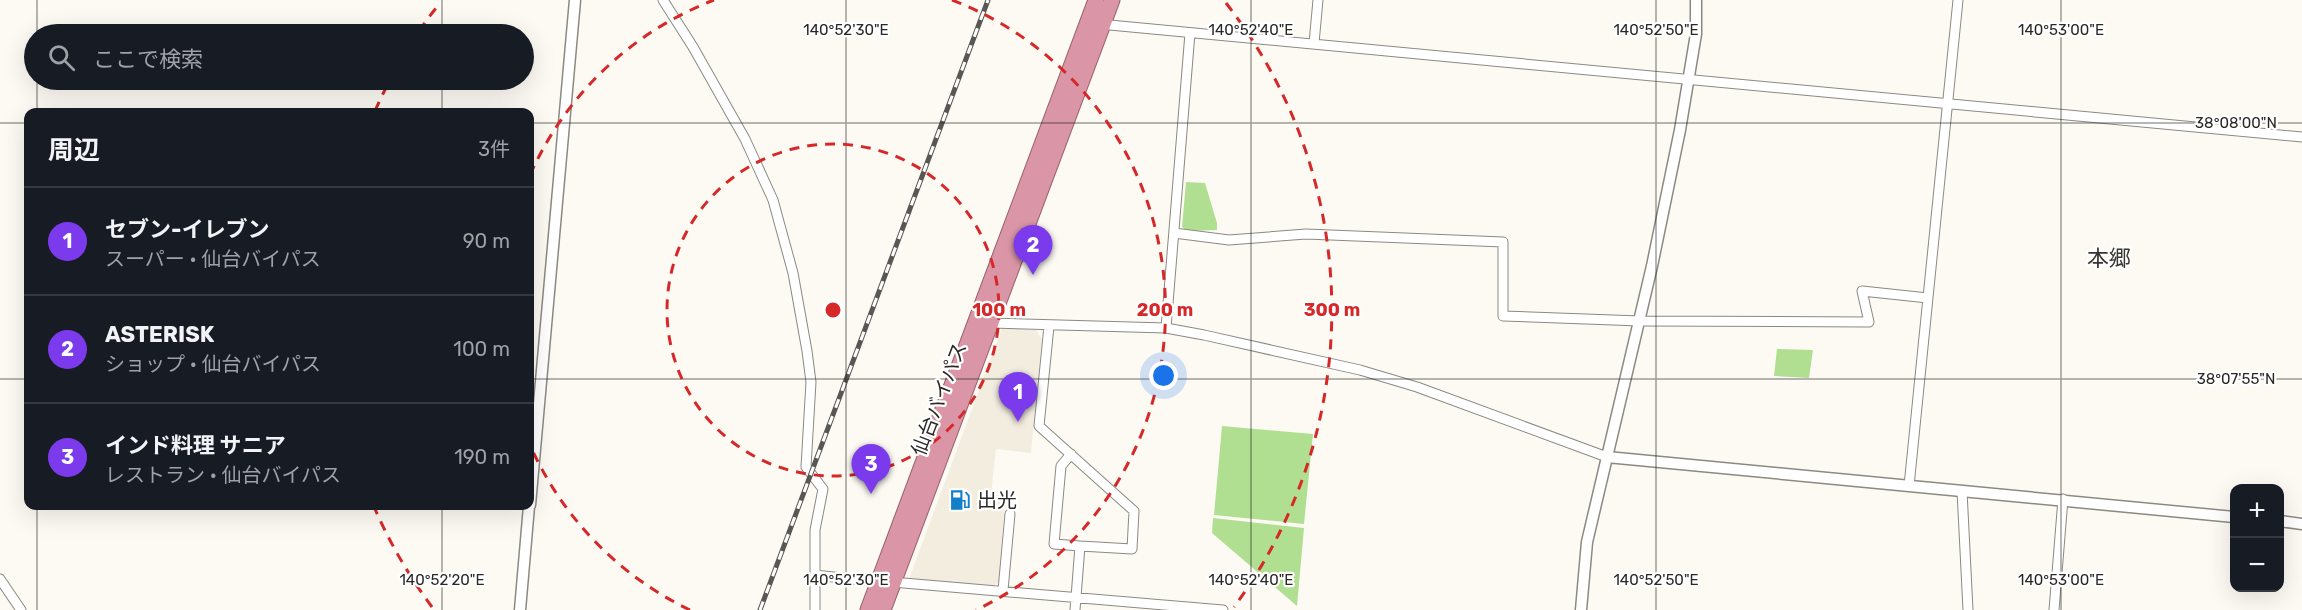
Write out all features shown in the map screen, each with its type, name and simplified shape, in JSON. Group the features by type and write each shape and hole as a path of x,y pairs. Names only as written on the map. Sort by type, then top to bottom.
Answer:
{"highway":[{"name":"仙台バイパス","path":"868,610 886,582 990,323 1095,23 1096,0"},
{"name":"仙台バイパス","path":"882,610 886,582 1095,23 1112,0"}],"street":[{"path":"534,461 576,0"},
{"path":"663,0 693,47 764,176 793,273 811,382 806,467 823,489 815,530 815,610"},
{"path":"1314,43 1318,0"},
{"path":"1581,610 1587,542 1640,321 1689,79 1696,34 1696,0"},
{"path":"1909,486 1958,0"},
{"path":"1095,23 2302,137"},
{"path":"1166,328 1190,33"},
{"path":"1174,233 1229,240 1306,234 1503,242 1503,316 1640,321 1869,322 1865,292 1928,298"},
{"path":"990,323 1166,328 1317,360 1417,387 1607,457 2230,516"},
{"path":"1049,326 1039,426 1071,454 1134,511 1132,549 1054,544 1061,466 1071,454"},
{"path":"1962,491 1968,610"},
{"path":"2054,610 2063,499"},
{"path":"520,610 530,510"},
{"path":"1003,590 1010,514"},
{"path":"2284,522 2302,524"},
{"path":"1075,610 1080,546"},
{"path":"815,575 1223,610"},
{"path":"0,579 21,610"}],"shaded area":[{"path":"1002,328 1036,330 1042,339 1031,453 996,449 991,494 1005,496 999,582 992,587 909,579"}],"green space":[{"path":"1186,182 1205,183 1217,230 1187,231 1182,227"},
{"path":"1777,349 1813,350 1809,378 1774,376"},
{"path":"1222,426 1313,434 1304,524 1214,515"},
{"path":"1213,518 1304,528 1297,606 1212,533"}],"railway":[{"path":"760,610 988,0"}],"place":[{"name":"ASTERISK","path":"1033,275"},
{"name":"セブン-イレブン","path":"1018,422"},
{"name":"インド料理 サニア","path":"871,494"},
{"name":"出光","path":"960,500"}],"district":[{"name":"本郷","path":"2109,258"}]}
